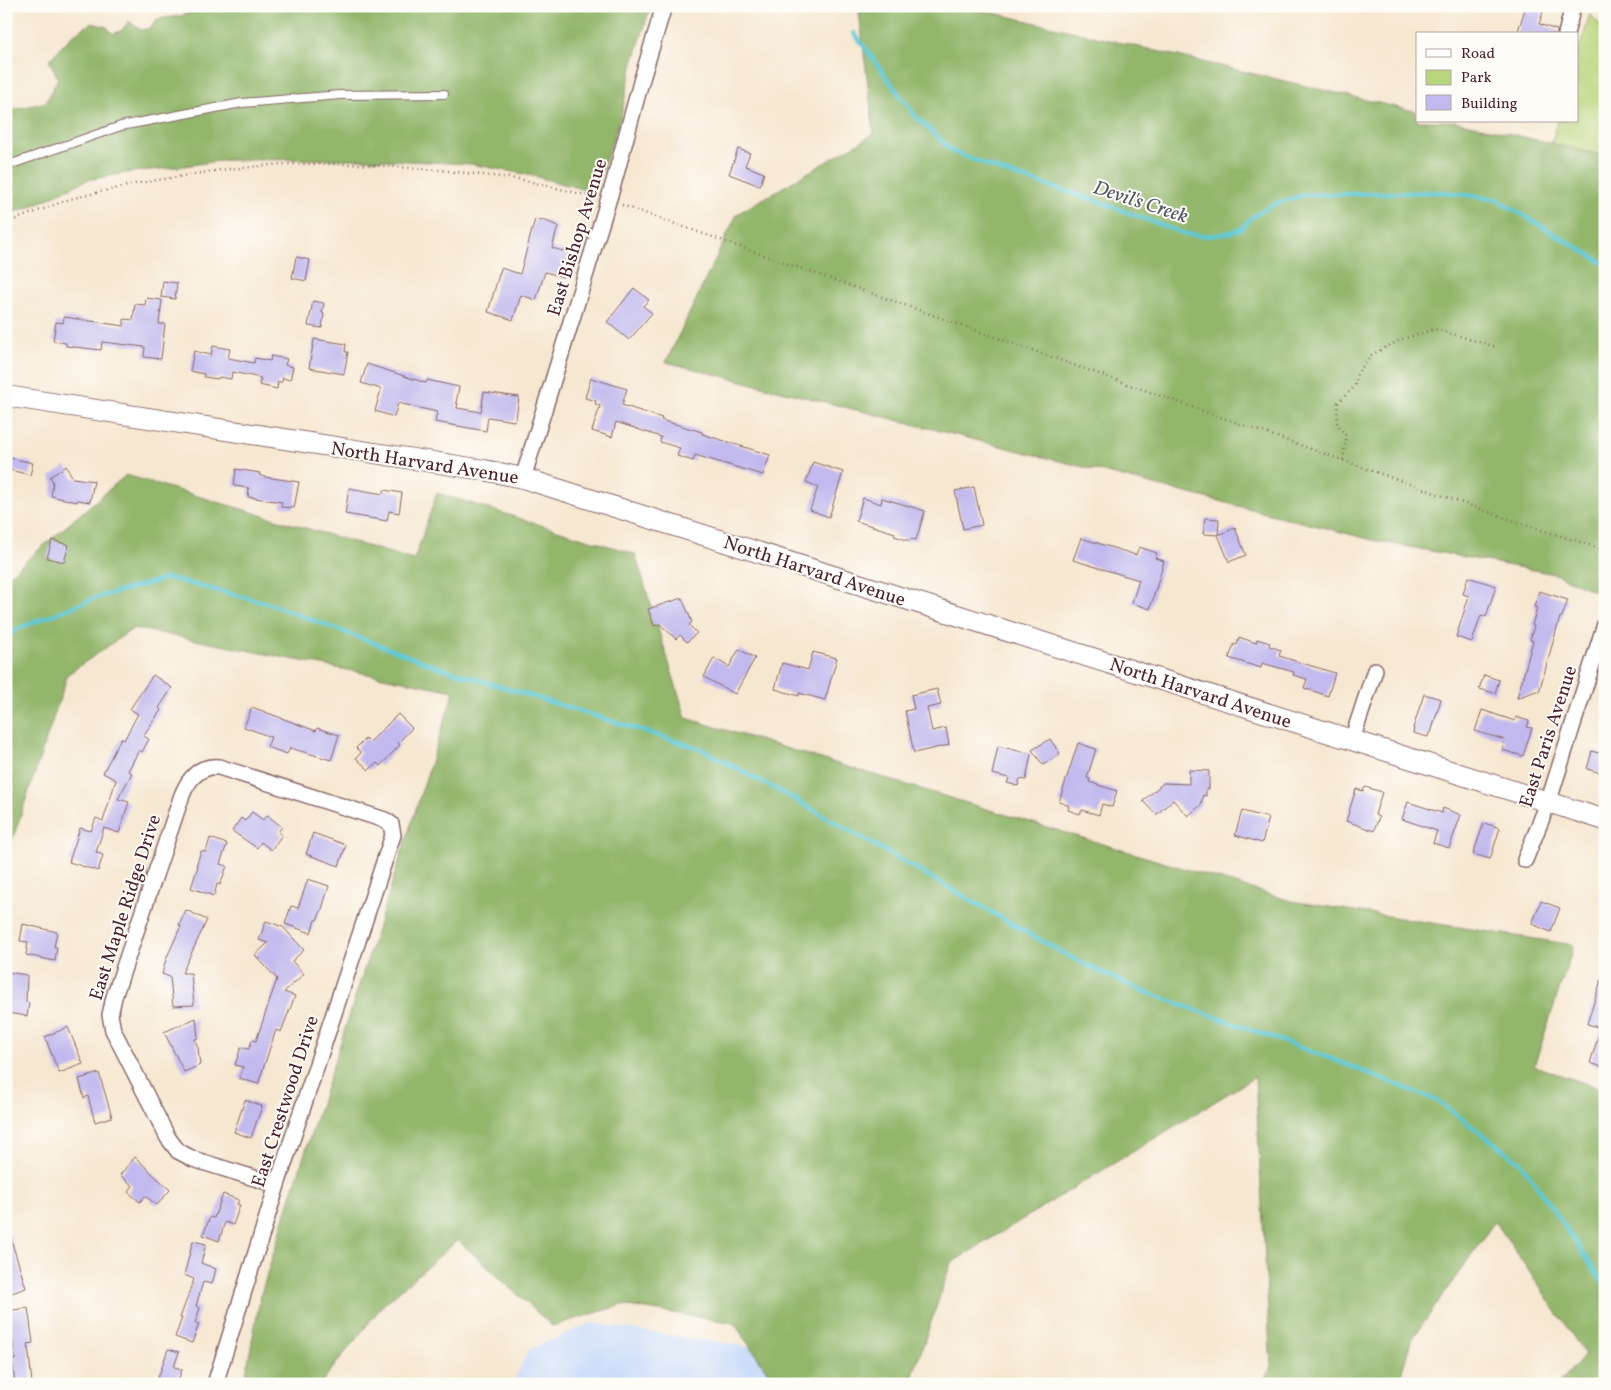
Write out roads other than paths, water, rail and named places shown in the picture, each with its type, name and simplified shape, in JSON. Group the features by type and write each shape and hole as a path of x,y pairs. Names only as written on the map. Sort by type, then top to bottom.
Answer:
{"street":[{"name":"East Bishop Avenue","path":"523,478 608,201 664,6"},
{"path":"1566,32 1573,6"},
{"name":"North Harvard Avenue","path":"6,396 484,470 523,478 1605,820"},
{"name":"East Paris Avenue","path":"1525,860 1548,803 1605,624"},
{"path":"1352,740 1375,670"},
{"name":"East Maple Ridge Drive","path":"277,1185 193,1159 181,1153 171,1144 113,1030 110,1020 117,987 182,795 189,780 200,770 209,767 219,767 388,821 393,832"},
{"name":"East Crestwood Drive","path":"215,1384 277,1185 392,842 393,832"}],"lane":[{"path":"6,166 121,126 242,103 340,95 444,94"}],"waterway":[{"name":"Devil's Creek","path":"854,33 916,117 952,151 1001,171 1097,201 1185,234 1209,236 1241,229 1251,218 1274,204 1304,195 1443,192 1496,199 1605,264"},
{"path":"6,638 17,629 95,598 168,578 267,603 438,667 701,749 796,800 1068,956 1135,988 1337,1061 1438,1101 1521,1163 1605,1285"}]}
